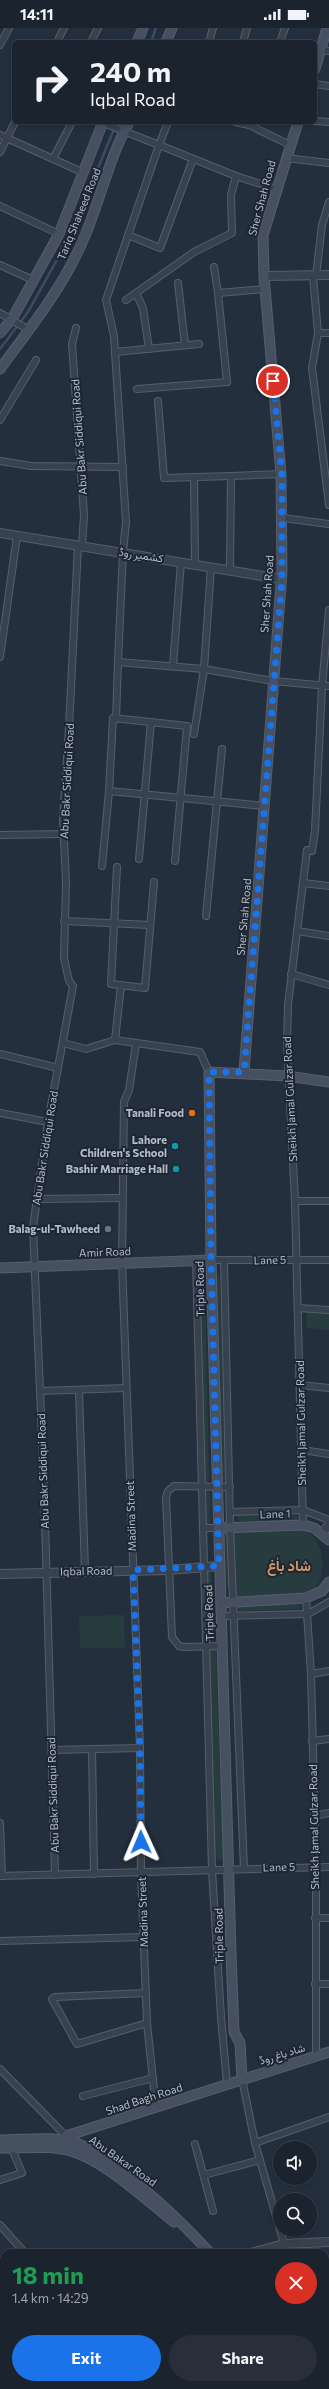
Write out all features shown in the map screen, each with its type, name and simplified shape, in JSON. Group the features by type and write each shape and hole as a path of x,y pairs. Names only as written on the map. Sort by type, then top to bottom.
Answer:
{"main road":[{"path":"138,40 144,28"},
{"path":"167,40 172,28"},
{"path":"317,64 325,50 327,28"},
{"name":"Tariq Shaheed Road","path":"0,333 15,320 33,280 59,234 82,172 103,124"},
{"name":"Tariq Shaheed Road","path":"0,369 27,328 68,272 84,238 123,130 128,124"},
{"name":"Sher Shah Road","path":"244,1072 282,579 282,474 265,289 263,235 297,124"},
{"path":"209,1072 244,1072 329,1082"},
{"name":"Triple Road","path":"209,1072 211,1260 234,2032 240,2043 242,2079"},
{"name":"Amir Road","path":"0,1268 211,1260"},
{"name":"Lane 1","path":"218,1528 303,1525 322,1533 329,1540"},
{"path":"221,1603 306,1598 326,1594 329,1582"},
{"name":"شاد باغ روڈ","path":"242,2079 329,2052"},
{"name":"Shad Bagh Road","path":"63,2142 242,2079"},
{"name":"Abu Bakar Road","path":"0,2140 79,2144 92,2151 138,2184 179,2219 206,2249"},
{"name":"Abu Bakar Road","path":"0,2148 12,2149 63,2142"},
{"name":"Abu Bakar Road","path":"63,2142 74,2152 91,2160 134,2190 174,2223 198,2249"}],"street":[{"path":"0,45 9,28"},
{"path":"58,40 64,28"},
{"path":"91,40 98,28"},
{"path":"209,40 212,28"},
{"path":"244,40 247,28"},
{"path":"281,40 284,28"},
{"path":"317,84 329,86"},
{"path":"317,121 329,122"},
{"path":"0,152 14,124"},
{"path":"53,159 71,124"},
{"path":"106,124 236,176 276,189"},
{"path":"102,866 109,791 113,718 116,718 123,552 126,522 115,352 106,300 167,124"},
{"path":"250,124 290,145"},
{"path":"0,135 82,172"},
{"path":"286,158 329,163"},
{"path":"128,235 160,248 193,159"},
{"path":"126,300 194,252 232,233 231,195 236,176"},
{"path":"329,202 322,225 314,276 318,333 312,368 329,504"},
{"path":"0,206 59,234"},
{"path":"0,264 33,280"},
{"path":"137,389 227,382 214,267"},
{"path":"264,276 329,275"},
{"path":"178,283 185,345"},
{"path":"218,293 265,289"},
{"path":"136,293 144,308 149,349"},
{"path":"0,313 27,328"},
{"name":"Abu Bakr Siddiqui Road","path":"55,1875 40,1391 33,1227 48,1122 73,986 69,981 64,958 66,882 63,834 80,546 84,515 72,344 76,328"},
{"path":"318,333 329,332"},
{"path":"115,352 199,344"},
{"path":"0,420 36,360"},
{"path":"158,401 164,478 282,474"},
{"path":"0,462 30,466 81,468 122,467"},
{"path":"230,570 231,476"},
{"path":"194,477 195,564"},
{"path":"283,518 329,524"},
{"name":"کشمیر روڈ","path":"0,533 282,579"},
{"path":"0,657 16,536"},
{"path":"173,666 181,562"},
{"path":"194,734 204,669 211,567"},
{"name":"Sheikh Jamal Gulzar Road","path":"303,1525 295,1201 287,1076 288,1005 307,850 312,852 315,831 322,686 329,610"},
{"path":"118,662 204,669 273,681 329,686"},
{"path":"116,718 187,726 175,861"},
{"path":"139,859 151,722"},
{"path":"206,916 222,749"},
{"path":"109,791 265,806"},
{"path":"0,835 63,834"},
{"path":"117,867 111,984 145,988 154,882"},
{"path":"303,884 329,886"},
{"path":"64,920 150,925"},
{"path":"296,931 329,936"},
{"path":"291,974 329,985"},
{"path":"116,1040 122,985"},
{"path":"62,1043 86,1049 116,1040 200,1052 209,1072"},
{"name":"Madina Street","path":"136,1044 129,1090 124,1102 122,1263 140,1748 141,1873 147,2023 156,2108"},
{"path":"0,1054 58,1068"},
{"path":"0,1113 48,1122"},
{"path":"38,1199 122,1198"},
{"path":"295,1201 329,1201"},
{"path":"196,1260 212,1870 221,2017 227,2084"},
{"name":"Lane 5","path":"211,1260 329,1260"},
{"path":"224,1260 230,1527 244,1869"},
{"path":"298,1308 329,1310"},
{"path":"300,1385 329,1388"},
{"path":"40,1391 79,1391 126,1388"},
{"path":"79,1391 85,1571"},
{"path":"302,1450 329,1454"},
{"path":"222,1646 178,1646 172,1637 166,1497 168,1491 174,1486 217,1488 230,1487"},
{"path":"230,1512 303,1510 329,1520"},
{"path":"322,1533 329,1525"},
{"path":"203,1528 218,1528"},
{"name":"Iqbal Road","path":"0,1574 168,1570 219,1566"},
{"name":"Sheikh Jamal Gulzar Road","path":"306,1598 312,1674 312,1740 316,1866 316,2057"},
{"path":"222,1616 308,1614 329,1602"},
{"path":"312,1674 329,1671"},
{"path":"312,1740 329,1738"},
{"path":"52,1750 140,1748"},
{"path":"92,1750 94,1874"},
{"path":"314,1816 329,1813"},
{"path":"0,1823 1,1876"},
{"name":"Lane 5","path":"1,1876 141,1873 316,1866 329,1867"},
{"path":"315,1918 329,1918"},
{"path":"0,1941 144,1937"},
{"path":"315,1984 329,1984"},
{"path":"146,1993 55,1997 52,1999 76,2044 147,2023"},
{"path":"0,2069 63,2142"},
{"path":"83,2096 153,2078"},
{"path":"242,2079 255,2143 273,2206"},
{"path":"255,2143 329,2117"},
{"path":"195,2144 213,2211"},
{"path":"0,2180 22,2173 12,2149"},
{"path":"204,2175 260,2160"},
{"path":"0,2226 21,2249"},
{"path":"282,2237 284,2244"},
{"path":"266,2249 284,2244 329,2242"}],"green space":[{"path":"201,1273 205,1275 209,1479 207,1483 205,1481 199,1275"},
{"path":"215,1274 220,1277 225,1478 223,1480 221,1480"},
{"path":"307,1309 329,1313 329,1330 306,1328"},
{"path":"206,1490 210,1491 211,1523 209,1526 205,1524"},
{"path":"238,1515 295,1515 299,1518 296,1521 240,1521 237,1519"},
{"path":"297,1529 308,1532 315,1539 320,1548 322,1570 316,1589 309,1595 303,1596 236,1598 232,1530"},
{"path":"227,1533 230,1584 227,1588 225,1587 222,1534"},
{"path":"211,1569 215,1636 213,1641 209,1639 207,1570"},
{"path":"298,1604 301,1606 299,1609 240,1611 238,1609 240,1606"},
{"path":"124,1615 125,1648 80,1648 79,1616"},
{"path":"214,1648 216,1650 223,1859 219,1861 215,1856 208,1651"}],"waterway":[{"path":"152,40 156,28"},
{"path":"0,349 28,312 69,238 116,124"}],"place":[{"name":"Tanali Food","path":"192,1113"},
{"name":"Lahore Children's School","path":"175,1146"},
{"name":"Bashir Marriage Hall","path":"176,1169"},
{"name":"Balag-ul-Tawheed","path":"108,1229"}],"district":[{"name":"شاد باٰغ","path":"289,1566"}],"route":[{"path":"141,1842 140,1748 133,1570 168,1570 219,1566 211,1260 209,1072 244,1072 282,579 282,474 273,381"}]}
